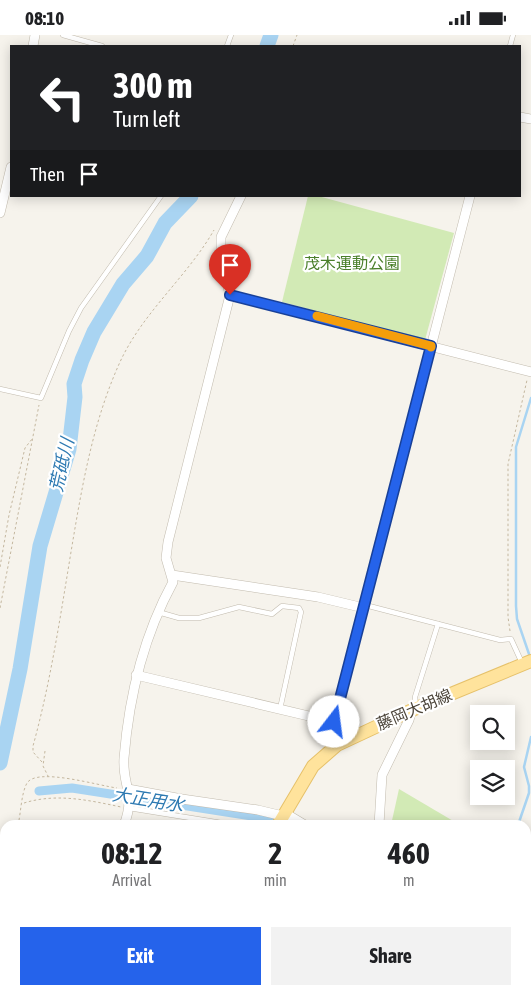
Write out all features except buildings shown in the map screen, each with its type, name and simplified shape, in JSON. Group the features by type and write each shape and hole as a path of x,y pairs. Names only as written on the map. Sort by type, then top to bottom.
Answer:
{"main road":[{"name":"藤岡大胡線","path":"282,818 312,766 337,745 414,709 527,663"}],"street":[{"path":"0,210 10,171"},
{"path":"126,820 130,806 124,759 136,675 158,612 173,582 166,557 168,542 230,295 221,259 220,246 222,237 241,197"},
{"path":"337,745 332,733 334,722 470,197"},
{"path":"230,295 530,372"},
{"path":"172,575 318,597 364,606"},
{"path":"136,675 334,722"},
{"path":"380,820 382,775 414,709"},
{"path":"129,791 258,809 282,818"}],"lane":[{"path":"63,35 98,45"},
{"path":"0,389 41,398 81,308 160,197"},
{"path":"158,612 191,619 239,607 272,614 282,605 299,608 301,612 280,709"},
{"path":"364,606 500,640 511,639 527,663"},
{"path":"414,709 415,697 438,623"},
{"path":"130,806 207,820"}],"path":[{"path":"48,777 42,762 33,752 33,746 57,633 84,478 106,398 121,361 135,335 156,305 203,249 216,226"},
{"path":"511,639 508,617 508,464 530,372"},
{"path":"0,608 41,398"},
{"path":"0,567 9,515 25,448 32,438"},
{"path":"42,762 45,751"},
{"path":"19,820 28,781 34,778 48,777 129,791"},
{"path":"23,803 36,799 64,797 130,806"}],"green space":[{"name":"茂木運動公園","path":"308,197 322,197 454,233 425,340 282,302"},
{"path":"399,789 452,820 392,820"}],"waterway":[{"name":"荒砥川","path":"267,45 271,35"},
{"name":"荒砥川","path":"0,763 20,669 40,546 69,449 75,397 74,384 82,360 94,332 123,284 147,256 165,223 190,197"},
{"path":"529,654 517,619 516,606 516,447 531,398"},
{"path":"520,820 529,793 524,767 531,737"},
{"name":"大正用水","path":"39,791 72,788 272,820"}],"slow traffic":[{"path":"317,316 431,347"}],"route":[{"path":"230,295 431,346 334,722"}]}
